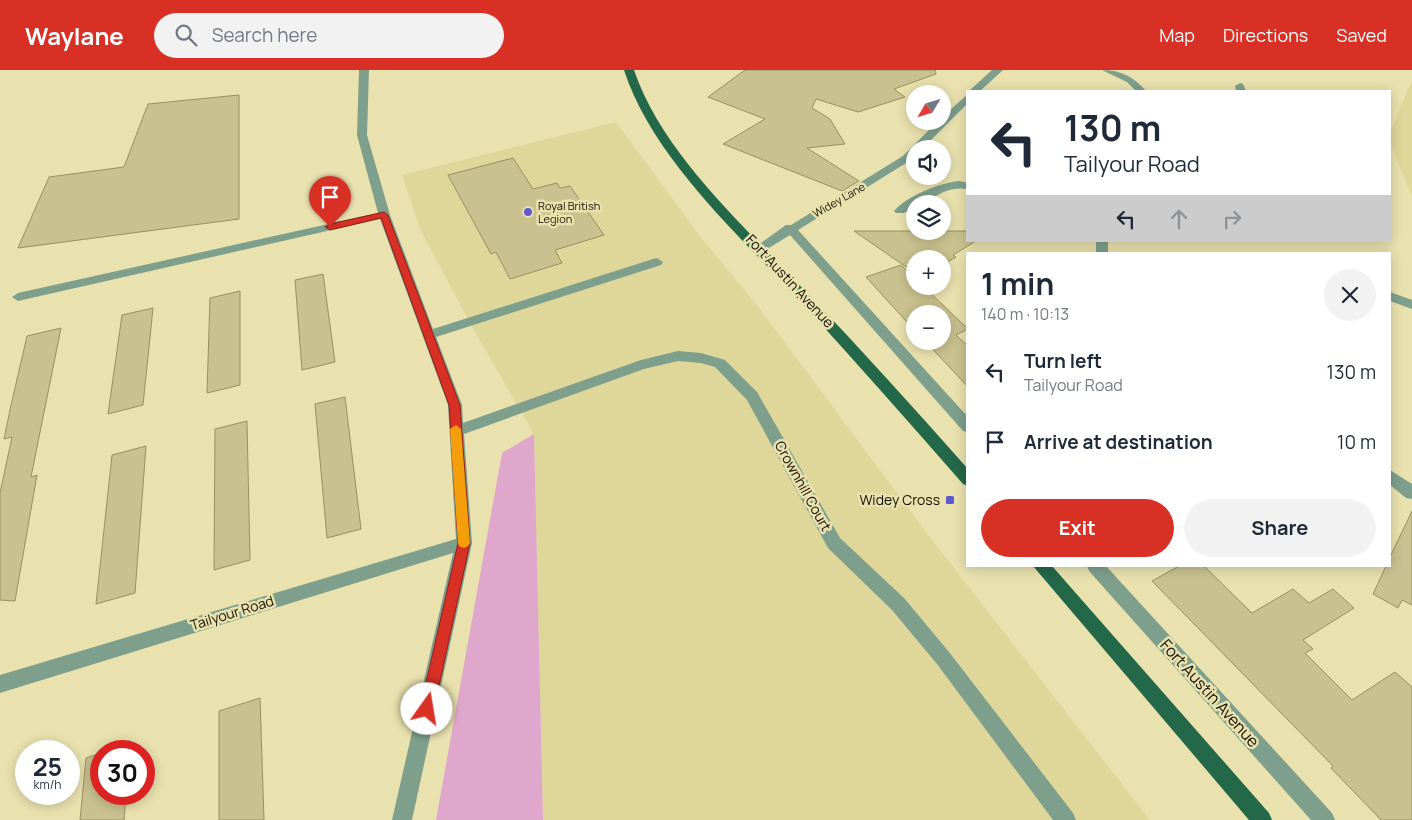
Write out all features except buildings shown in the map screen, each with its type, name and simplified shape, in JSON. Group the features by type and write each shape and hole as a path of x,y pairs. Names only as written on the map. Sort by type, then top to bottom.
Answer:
{"main road":[{"name":"Fort Austin Avenue","path":"629,70 635,88 661,137 705,191 871,369 966,478"},
{"path":"1042,567 1262,820"}],"street":[{"path":"364,70 362,135 384,215 455,405 464,543 402,820"},
{"path":"978,70 994,73"},
{"path":"1107,70 1130,80 1140,90"},
{"path":"975,90 994,73"},
{"name":"Widey Lane","path":"924,140 966,99"},
{"name":"Widey Lane","path":"760,248 906,159"},
{"path":"900,211 948,184 966,186"},
{"path":"18,297 384,215"},
{"path":"790,228 966,426"},
{"path":"429,335 657,262"},
{"path":"1391,296 1412,304"},
{"name":"Crownhill Court","path":"456,431 641,365 678,356 701,358 720,363 752,396 834,543 898,604 932,644 1066,820"},
{"path":"1391,477 1412,493"},
{"name":"Tailyour Road","path":"0,684 464,543"},
{"name":"Fort Austin Avenue","path":"1096,567 1325,820"}],"shaded area":[{"path":"1412,80 1412,196 1391,146 1391,131"},
{"path":"616,122 699,235 759,308 926,532 1150,820 543,820 534,434 474,330 421,231 402,175"},
{"path":"534,434 543,820 436,820 502,453"}],"slow traffic":[{"path":"456,429 464,543"}],"place":[{"name":"Royal British Legion","path":"528,212"},
{"name":"Widey Cross","path":"950,500"}],"route":[{"path":"330,227 384,215 455,405 464,543 427,709"}]}
